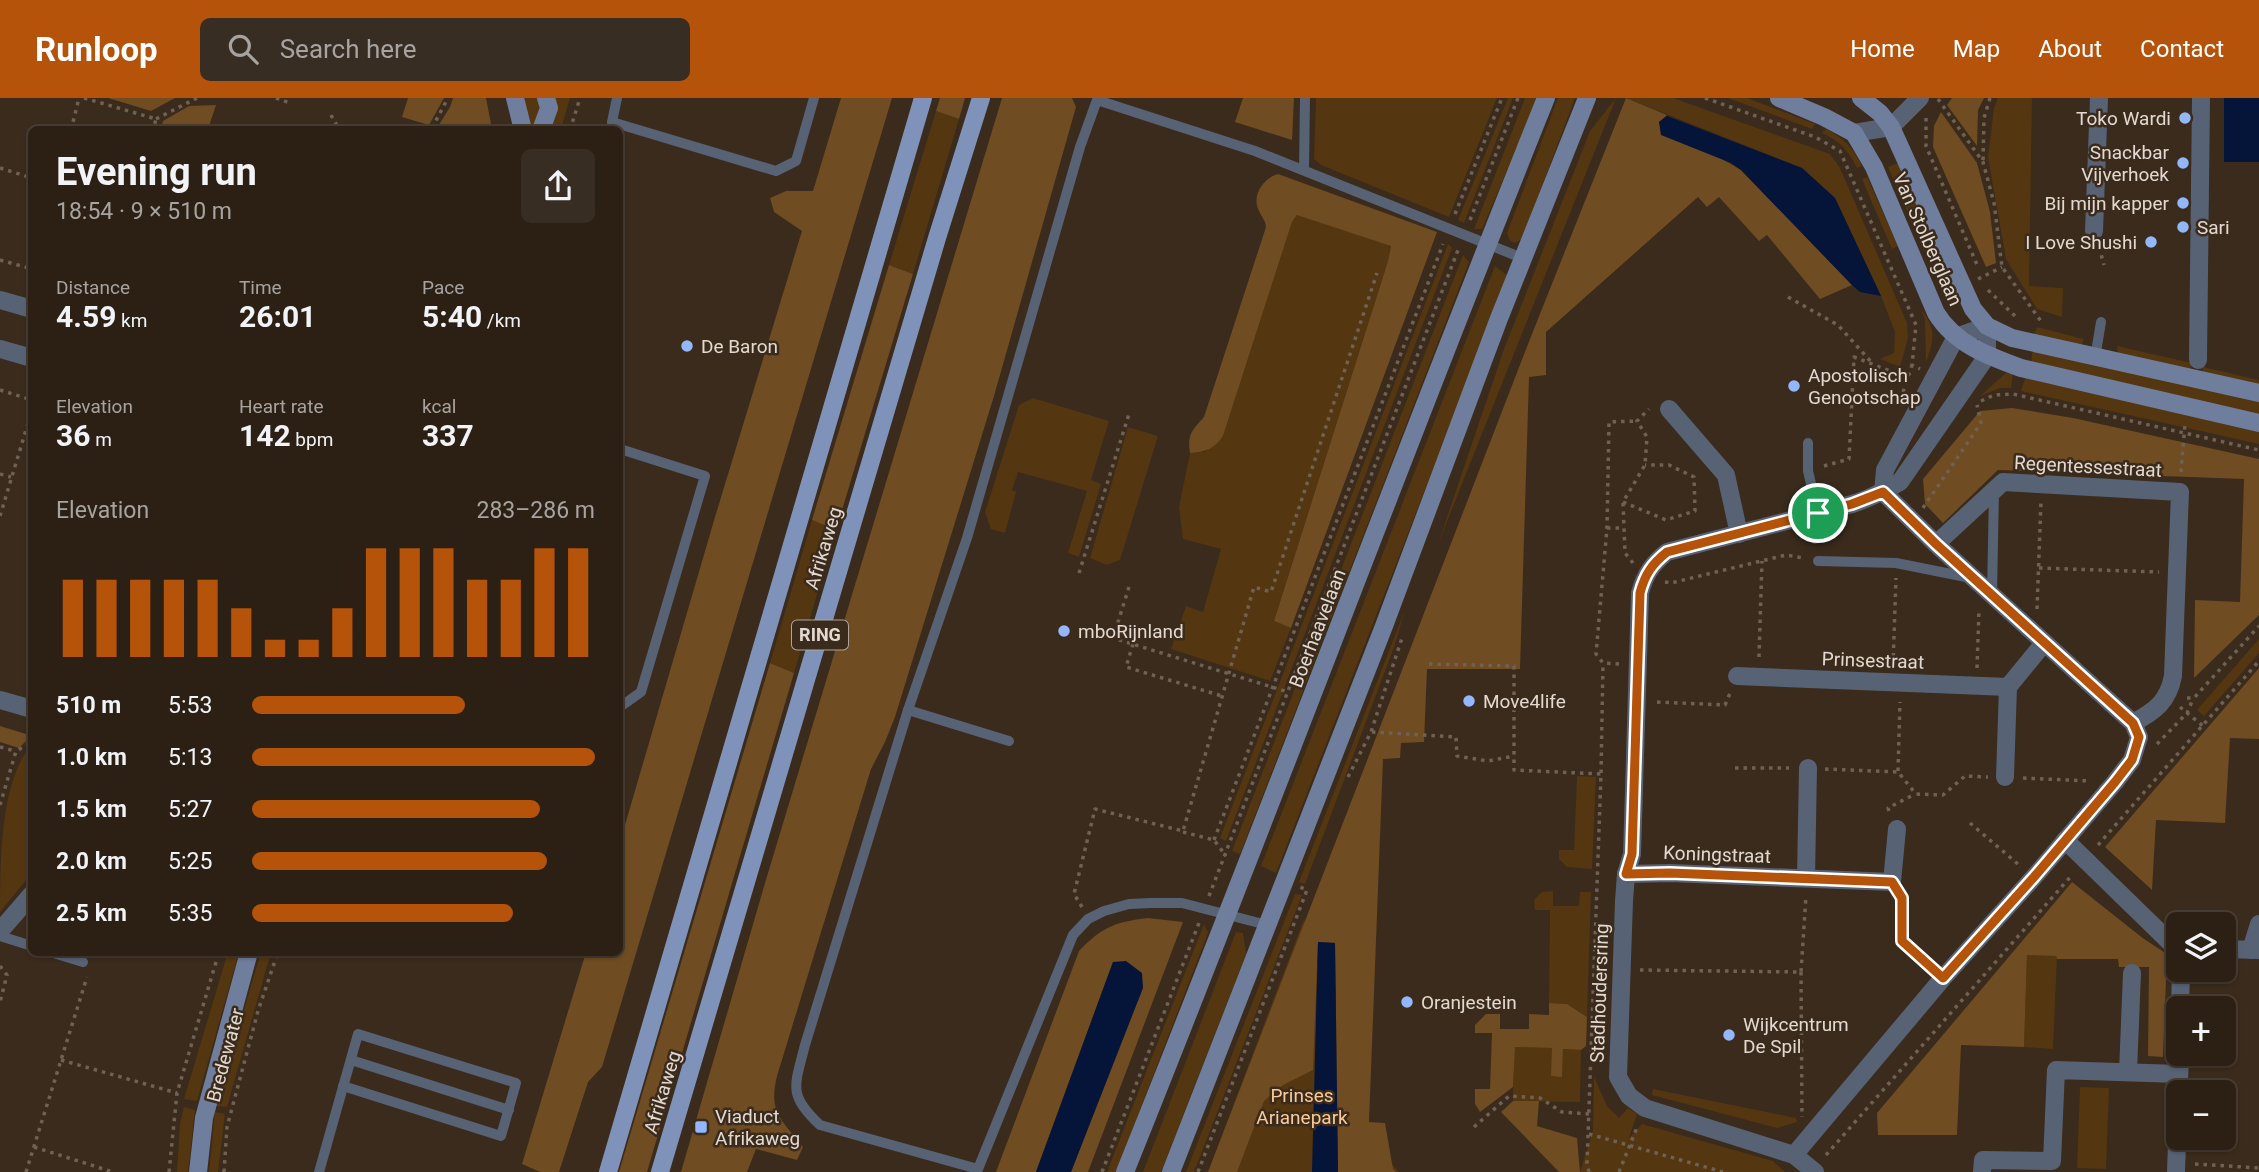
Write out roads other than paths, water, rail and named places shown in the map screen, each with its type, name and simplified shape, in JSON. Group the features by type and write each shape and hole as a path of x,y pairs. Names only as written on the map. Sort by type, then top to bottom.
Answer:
{"main road":[{"name":"Afrikaweg","path":"608,1172 923,98"},
{"name":"Afrikaweg","path":"660,1172 933,251 981,98"}],"street":[{"path":"515,98 522,126"},
{"path":"542,126 549,108 546,98"},
{"name":"Boerhaavelaan","path":"1125,1172 1229,915 1487,244 1546,98"},
{"path":"1171,1172 1380,639 1522,258 1587,98"},
{"path":"1779,98 1854,133 1891,127 1918,101"},
{"path":"2094,231 2098,98"},
{"path":"2198,360 2202,98"},
{"path":"1854,133 1865,99"},
{"name":"Van Stolberglaan","path":"1865,99 1891,127 1905,153 1973,309 1987,326"},
{"name":"Van Stolberglaan","path":"1854,133 1874,167 1936,313 1944,327 1956,337 1987,355 2021,368 2259,423"},
{"path":"0,300 28,308"},
{"path":"1661,407 1726,475 1739,534 1871,498 1900,482 1987,355 1987,326"},
{"path":"1814,1171 1794,1155 1943,978 2115,782 2132,760 2139,737 2133,723 1913,523 1883,492 1885,470 1956,337 1987,326 2012,338 2259,393"},
{"path":"0,349 28,357"},
{"name":"Regentessestraat","path":"1936,544 2003,482 2180,492 2173,676 2168,696 2153,712 2133,723"},
{"name":"Stadhoudersring","path":"1739,534 1667,552 1653,564 1644,577 1640,593 1632,854 1626,874 1620,970 1618,1077 1629,1096 1645,1108 1794,1155"},
{"path":"2005,777 2008,687 2040,639"},
{"name":"Prinsestraat","path":"1737,676 2008,687"},
{"path":"0,700 28,708"},
{"path":"1807,878 1808,768"},
{"name":"Koningstraat","path":"1626,874 1892,882 1897,830"},
{"path":"2065,841 2166,938"},
{"path":"0,934 28,899"},
{"path":"2236,949 2255,950 2259,924"},
{"name":"Bredewater","path":"198,1172 204,1118 248,956"},
{"path":"2128,1072 2132,973"},
{"path":"2176,1168 2179,1066"},
{"path":"1982,1172 1983,1160 2052,1161 2056,1070 2179,1074"}],"lane":[{"path":"617,98 612,122 776,171 796,161 814,98"},
{"path":"1304,170 1305,98"},
{"path":"1267,925 1182,903 1129,904 1088,919 1073,935 978,1169 820,1125 804,1110 797,1096 796,1079 805,1045 908,710 967,538 1080,147 1097,100 1255,151 1522,258"},
{"path":"2095,358 2101,322"},
{"path":"1808,443 1808,471 1814,514"},
{"path":"623,450 705,476 641,692 623,705"},
{"path":"1818,561 1896,563 1982,585 1994,491"},
{"path":"908,710 1009,741"},
{"path":"0,934 28,944"},
{"path":"61,956 87,965"},
{"path":"319,1172 343,1087 351,1060 358,1034 516,1083 501,1136 343,1087"},
{"path":"351,1060 509,1110"}],"water":[{"path":"2224,98 2259,98 2259,162 2224,162"},
{"path":"1667,116 1802,168 1835,198 1881,296 1860,292 1852,285 1741,170 1731,163 1661,135 1659,122"},
{"path":"1318,942 1335,943 1338,1172 1312,1172"},
{"path":"1126,961 1142,973 1143,988 1071,1172 1036,1172 1113,962"}],"place":[{"name":"Toko Wardi","path":"2185,118"},
{"name":"Snackbar Vijverhoek","path":"2183,163"},
{"name":"Bij mijn kapper","path":"2183,203"},
{"name":"Sari","path":"2183,227"},
{"name":"I Love Shushi","path":"2151,242"},
{"name":"De Baron","path":"687,346"},
{"name":"Apostolisch Genootschap","path":"1794,386"},
{"name":"mboRijnland","path":"1064,631"},
{"name":"Move4life","path":"1469,701"},
{"name":"Oranjestein","path":"1407,1002"},
{"name":"Wijkcentrum De Spil","path":"1729,1035"},
{"name":"Viaduct Afrikaweg","path":"701,1127"}],"park label":[{"name":"Prinses Arianepark","path":"1302,1106"}]}
